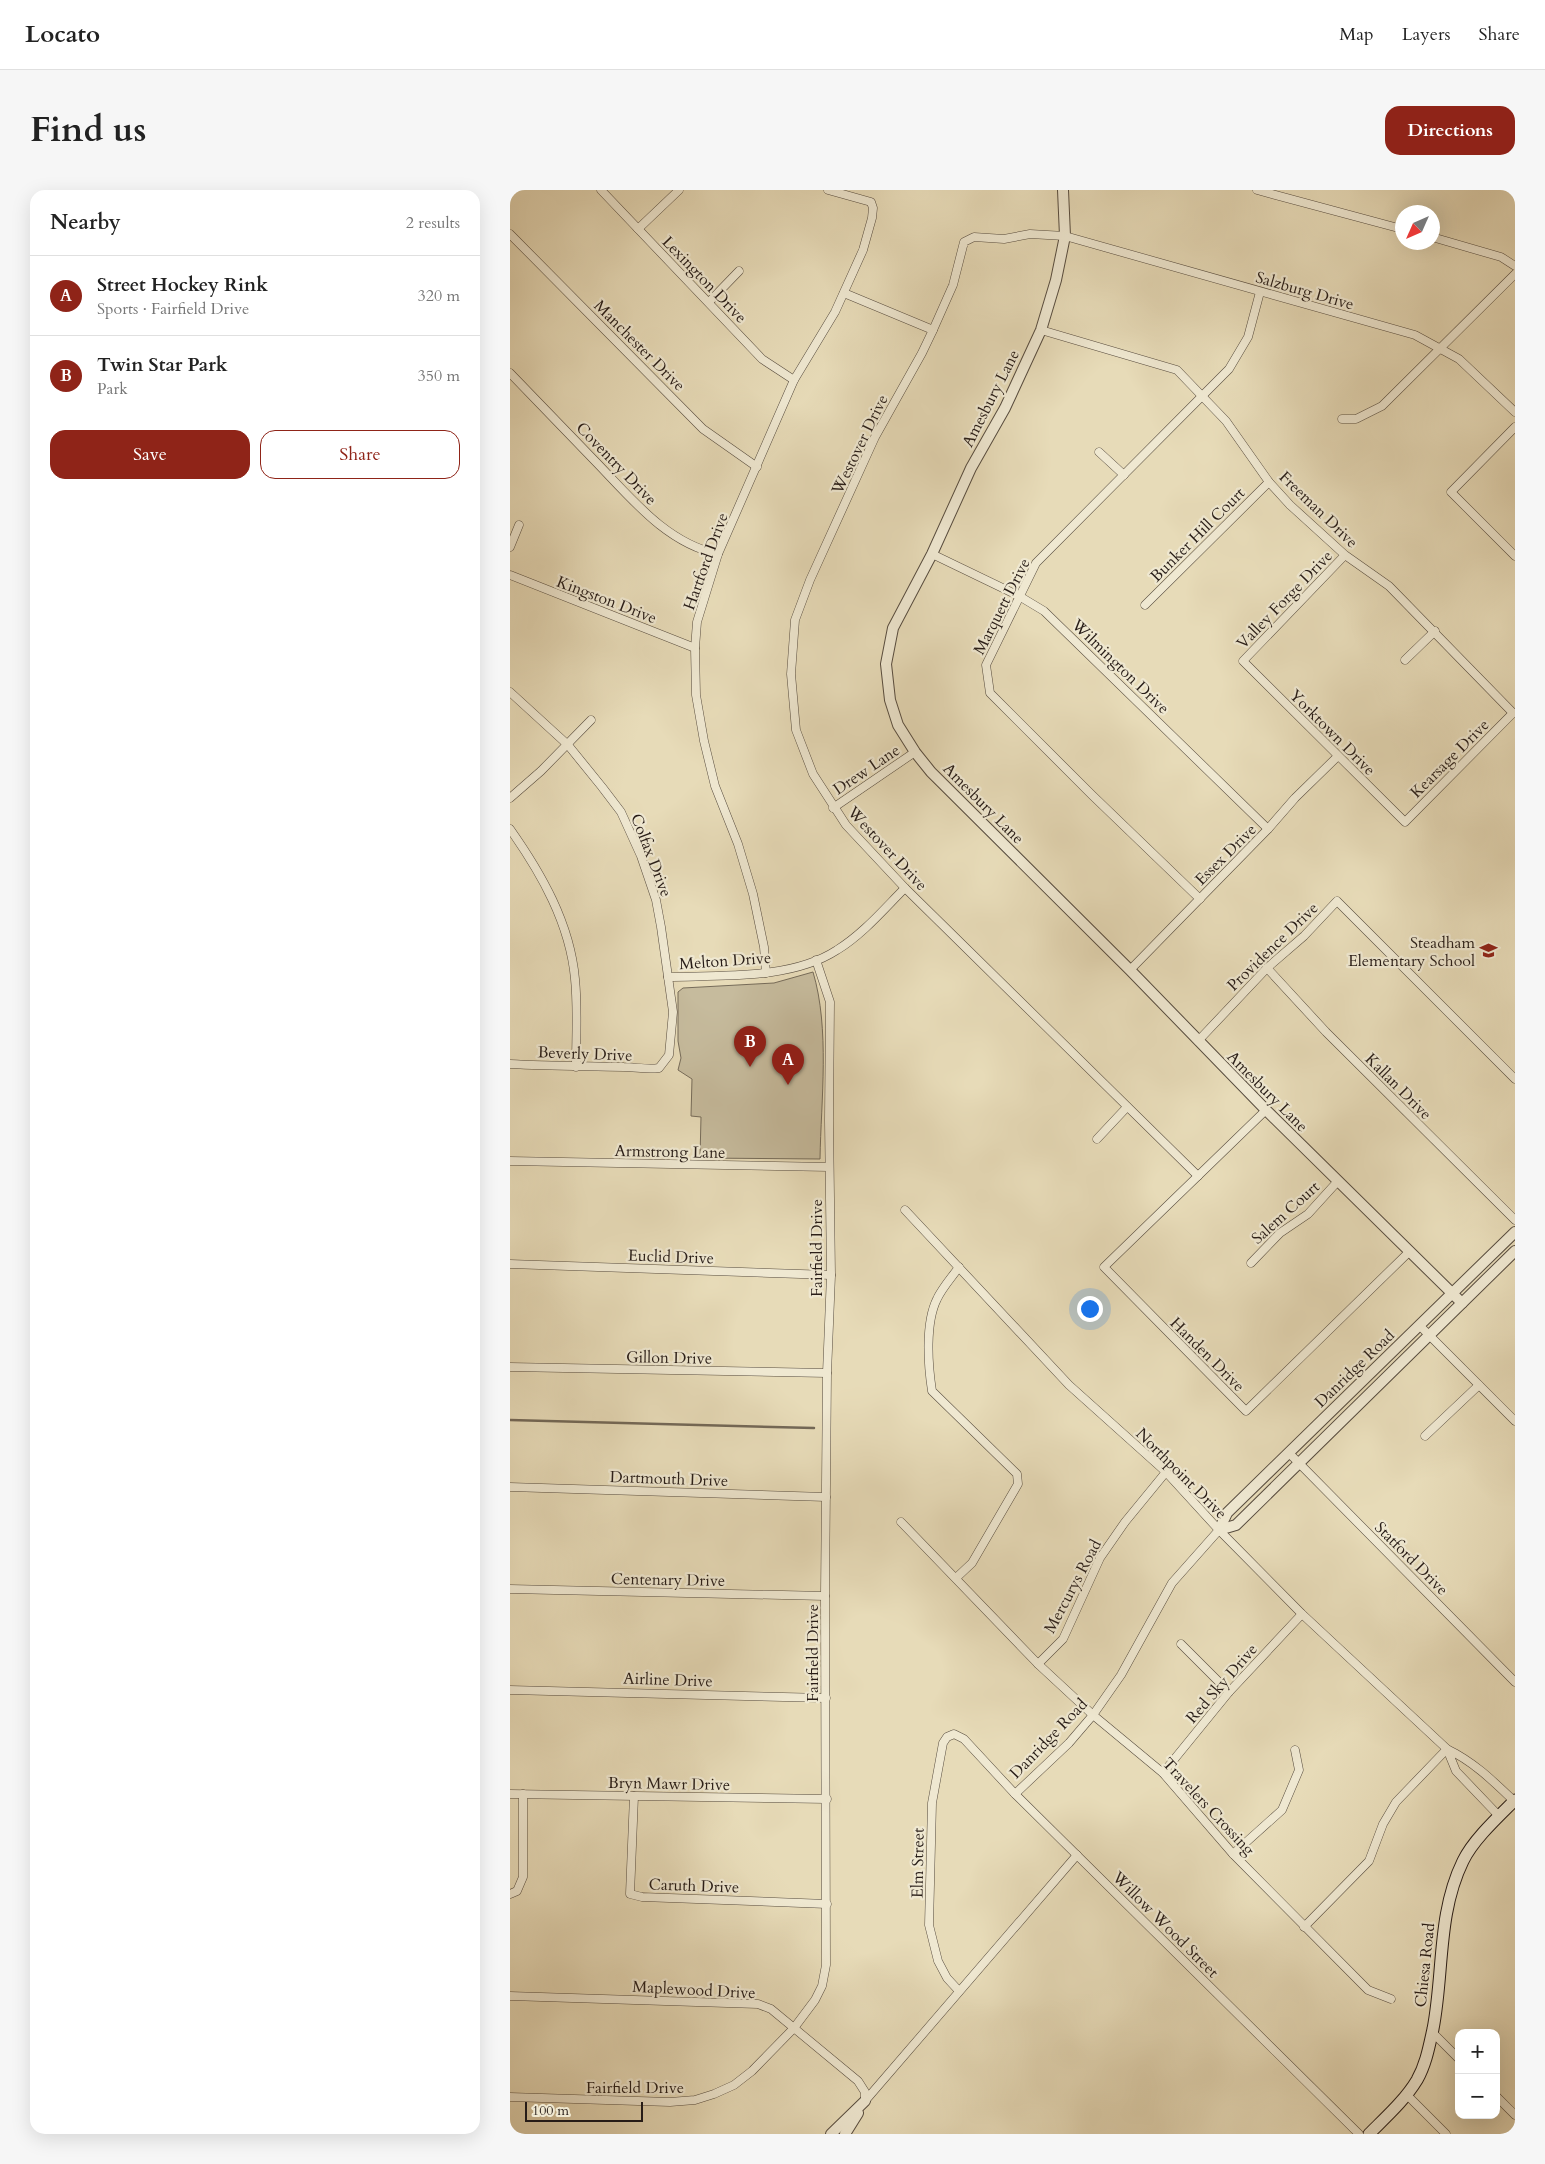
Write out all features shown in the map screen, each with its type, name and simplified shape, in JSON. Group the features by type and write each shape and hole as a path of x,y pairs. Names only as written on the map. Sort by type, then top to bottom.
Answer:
{"main road":[{"name":"Chiesa Road","path":"1369,2134 1407,2095 1417,2079 1427,2056 1439,1996 1443,1933 1449,1898 1463,1861 1499,1816 1515,1801"}],"street":[{"name":"Lexington Drive","path":"601,190 762,359 794,380"},
{"path":"638,229 679,190"},
{"name":"Hartford Drive","path":"766,973 764,948 753,894 738,844 714,786 696,695 695,648 702,603 718,554 794,380 844,293 863,250 873,208 871,202 828,190"},
{"name":"Amesbury Lane","path":"1063,190 1065,236 1056,280 1041,330 1005,408 971,468 932,554 893,628 886,664 890,700 898,725 915,752 931,772 1130,970 1266,1110 1462,1303"},
{"path":"1257,190 1395,227"},
{"name":"Manchester Drive","path":"510,234 703,429 757,467"},
{"name":"Westover Drive","path":"1065,236 1030,234 1004,240 974,237 964,242 953,285 933,330 875,437 810,580 795,620 791,674 796,730 813,774 846,826 905,888 1198,1176"},
{"name":"Salzburg Drive","path":"1065,236 1416,335 1442,348 1459,360 1515,412"},
{"path":"1440,240 1501,257 1515,266"},
{"path":"709,302 739,271"},
{"path":"1342,419 1356,418 1382,406 1515,274"},
{"name":"Marquett Drive","path":"1200,899 990,693 986,666 1018,596 1036,563 1229,369 1248,337 1260,292"},
{"path":"844,293 933,330"},
{"name":"Freeman Drive","path":"1041,330 1177,370 1226,421 1269,482 1290,505 1345,555 1389,586 1513,713"},
{"name":"Coventry Drive","path":"510,373 636,504 677,538 700,551 718,554"},
{"path":"1515,427 1452,492 1515,556"},
{"path":"1099,452 1124,476"},
{"name":"Bunker Hill Court","path":"1146,605 1269,482"},
{"path":"510,546 519,525"},
{"name":"Wilmington Drive","path":"932,554 1018,596 1044,611 1268,829"},
{"name":"Valley Forge Drive","path":"1243,661 1345,555"},
{"name":"Kingston Drive","path":"510,575 695,648"},
{"path":"1405,660 1435,631"},
{"name":"Yorktown Drive","path":"1243,661 1405,822"},
{"name":"Colfax Drive","path":"510,692 568,744 621,812 641,856 658,909 673,1012 672,1043 669,1055 659,1068"},
{"name":"Kearsage Drive","path":"1405,822 1513,713"},
{"path":"510,798 592,720"},
{"name":"Drew Lane","path":"833,808 915,752"},
{"name":"Essex Drive","path":"1130,970 1268,829 1295,798 1338,756"},
{"path":"510,829 525,850 553,899 571,955 575,979 576,1067"},
{"name":"Melton Drive","path":"668,977 766,973 816,960 837,951 858,934 905,888"},
{"name":"Providence Drive","path":"1198,1041 1267,968 1304,936 1337,901 1515,1079"},
{"name":"Fairfield Drive","path":"510,2097 670,2102 696,2100 734,2085 752,2071 794,2028 815,2000 822,1986 826,1965 827,1904 825,1596 831,1275 829,1167 830,1002 816,960"},
{"name":"Kallan Drive","path":"1267,968 1326,1032 1515,1220"},
{"name":"Beverly Drive","path":"510,1064 627,1067 648,1070 659,1068"},
{"path":"1097,1139 1128,1106"},
{"path":"1198,1176 1266,1110"},
{"name":"Armstrong Lane","path":"510,1162 829,1167"},
{"name":"Handen Drive","path":"1198,1176 1104,1267 1246,1412 1410,1251"},
{"name":"Salem Court","path":"1250,1263 1280,1233 1308,1214 1338,1181"},
{"name":"Northpoint Drive","path":"905,1210 1069,1385 1166,1472 1219,1530 1302,1614 1447,1749 1466,1758 1515,1801"},
{"name":"Danridge Road","path":"1015,1794 1069,1742 1093,1715 1121,1675 1172,1583 1219,1530 1227,1513 1515,1232"},
{"name":"Danridge Road","path":"1219,1530 1236,1525 1515,1251"},
{"name":"Euclid Drive","path":"510,1264 831,1275"},
{"path":"956,1578 972,1563 1018,1484 1017,1474 932,1391 930,1374 930,1322 937,1299 959,1267"},
{"path":"1420,1326 1515,1421"},
{"name":"Gillon Drive","path":"510,1367 828,1373"},
{"path":"1425,1436 1479,1385"},
{"name":"Statford Drive","path":"1289,1453 1515,1682"},
{"name":"Mercurys Road","path":"1038,1664 1063,1639 1100,1558 1125,1522 1166,1472"},
{"name":"Dartmouth Drive","path":"510,1487 826,1497"},
{"name":"Travelers Crossing","path":"901,1522 1038,1664 1093,1715 1163,1773 1234,1854 1368,1990 1391,1999"},
{"name":"Centenary Drive","path":"510,1589 825,1596"},
{"name":"Red Sky Drive","path":"1163,1773 1229,1692 1302,1614"},
{"path":"1181,1644 1229,1692"},
{"name":"Airline Drive","path":"510,1690 826,1698"},
{"name":"Willow Wood Street","path":"954,1734 964,1739 1015,1794 1359,2134"},
{"name":"Elm Street","path":"954,1734 947,1737 943,1743 932,1803 929,1925 938,1961 947,1978 959,1992"},
{"path":"1304,1926 1369,1861 1383,1824 1396,1802 1447,1749"},
{"name":"Northpoint Drive","path":"1447,1749 1456,1771 1499,1816"},
{"path":"1234,1854 1282,1810 1299,1770 1295,1750"},
{"name":"Bryn Mawr Drive","path":"510,1794 827,1799"},
{"path":"510,1894 517,1891 523,1877 523,1794"},
{"name":"Caruth Drive","path":"634,1796 630,1894 642,1898 827,1904"},
{"path":"831,2134 865,2101 1077,1855"},
{"name":"Maplewood Drive","path":"510,1996 746,2003 771,2009 858,2081 865,2092 865,2101"},
{"path":"1432,2032 1455,2055"},
{"path":"1407,2095 1446,2134"},
{"path":"1500,2100 1515,2115"},
{"path":"845,2134 865,2101"}],"shaded area":[{"path":"813,972 818,994 823,1041 820,1159 700,1158 701,1117 691,1116 692,1079 678,1070 681,1058 678,1041 678,992 683,988 774,983"}],"waterway":[{"path":"510,1420 814,1428"}],"place":[{"name":"Steadham Elementary School","path":"1489,951"},
{"name":"Twin Star Park","path":"750,1067"},
{"name":"Street Hockey Rink","path":"788,1085"}]}
